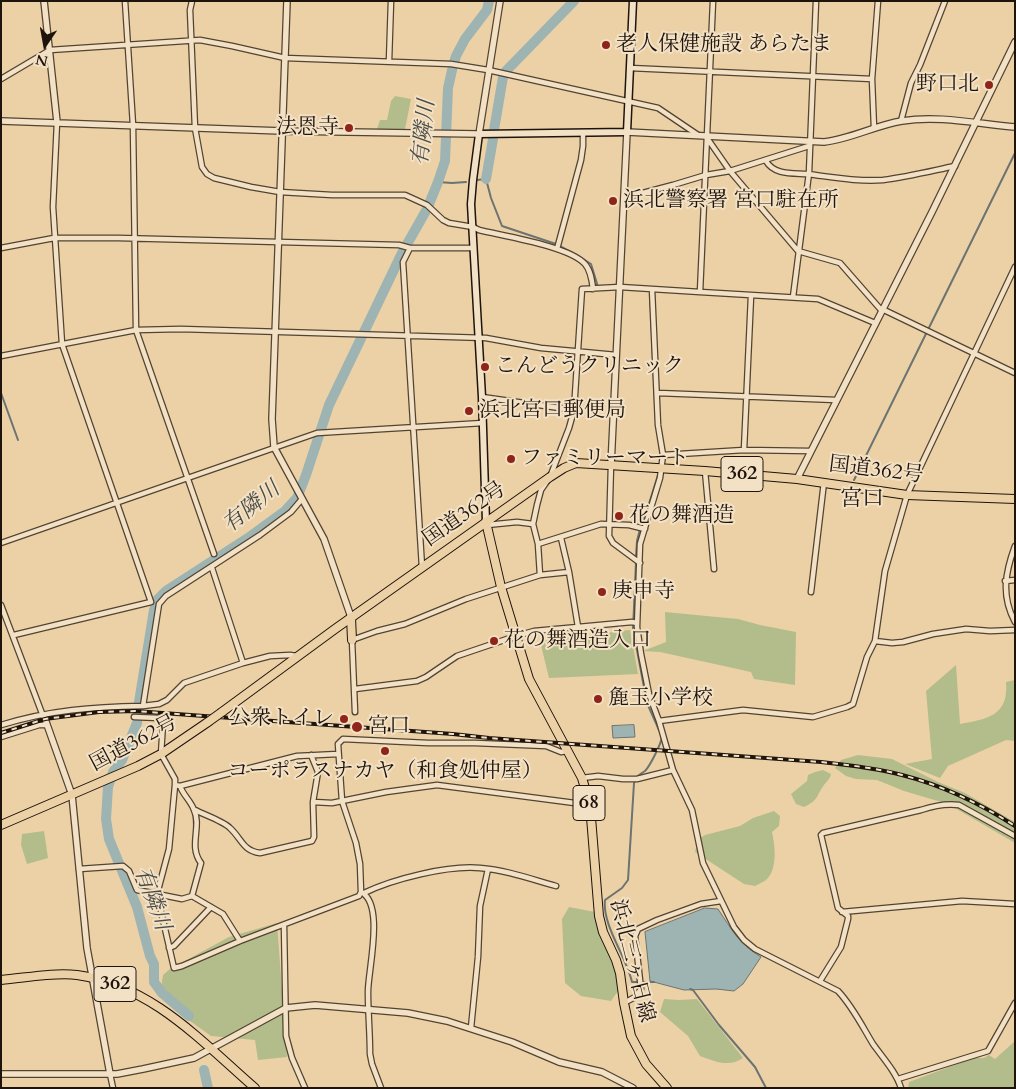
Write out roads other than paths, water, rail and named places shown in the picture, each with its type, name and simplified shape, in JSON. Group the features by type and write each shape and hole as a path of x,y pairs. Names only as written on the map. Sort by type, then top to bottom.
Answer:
{"main road":[{"path":"487,524 471,204 479,134 627,132 633,1"},
{"name":"国道362号","path":"1,825 111,778 161,754 222,712 351,617 487,524 550,477 576,463 797,478 907,495 1015,499"},
{"name":"浜北三ヶ日線","path":"487,524 501,586 529,679 582,778 590,805 599,916 603,932 616,960 620,974 631,1036 646,1064 667,1088"},
{"path":"351,617 352,640"},
{"name":"362","path":"1,980 63,975 92,978 124,987 156,1004 186,1027 255,1088"}],"street":[{"path":"44,1 57,122 53,207 62,344 116,502 155,603 143,706"},
{"path":"125,1 133,126 133,239 136,330 214,554"},
{"path":"192,1 190,10 195,128 202,167 207,174 214,178 251,188 280,192 332,195 405,195 428,206 449,223 473,227 478,230 574,256 586,264 592,278 593,289"},
{"path":"288,1 272,419 274,447 324,539 351,617"},
{"path":"389,61 391,1"},
{"path":"1,121 282,131 479,134 500,1"},
{"path":"700,292 713,1"},
{"path":"793,298 808,174 816,1"},
{"path":"874,128 872,80 878,1"},
{"path":"901,121 911,83 945,1"},
{"path":"1,79 50,50 127,46 191,39 285,58 453,64 488,70 658,108 699,136"},
{"path":"797,478 955,166 1015,42"},
{"path":"630,68 872,80"},
{"path":"624,198 706,175 730,171 766,161 809,144 839,139 901,121 941,119 1015,128"},
{"path":"640,563 610,540 609,524 627,132 809,144"},
{"path":"557,250 581,160 583,134"},
{"path":"706,137 730,171 798,251 840,263 882,310 1015,373"},
{"path":"766,161 769,166 783,172 838,179 882,180 955,166"},
{"path":"1,248 54,238 399,245 410,248 474,248"},
{"path":"410,248 403,262 422,567"},
{"path":"659,721 743,710 814,717 853,704 867,657 875,641 885,571 907,495 1015,267"},
{"path":"540,575 538,544 533,524 541,490 550,477 570,428 574,410 582,288 620,287 751,296 818,298 875,322"},
{"path":"652,289 658,425 663,455 662,468 640,544 635,623 649,694 659,721 672,770 692,810 703,863 734,927 744,940 766,955 838,991 848,1001 873,1043 898,1079 901,1088"},
{"path":"744,450 751,296"},
{"path":"1,356 136,330 181,329 486,338 541,348 616,355"},
{"path":"658,393 836,400"},
{"path":"482,397 574,410"},
{"path":"1,543 187,477 319,433 483,422"},
{"path":"663,455 744,450 810,451"},
{"path":"705,471 714,569"},
{"path":"811,592 824,482"},
{"path":"14,635 155,603 212,568 291,512 302,498"},
{"path":"487,524 517,522 533,524"},
{"path":"538,544 602,524 629,525 645,529"},
{"path":"561,538 578,627"},
{"path":"1015,546 1008,564 1005,581 1008,604 1015,622"},
{"path":"212,568 243,663"},
{"path":"355,712 352,640 378,630 405,624 501,586 540,575 569,572"},
{"path":"1005,581 1015,580"},
{"path":"1,605 14,635 72,795 87,948 113,1088"},
{"path":"355,689 416,681 426,677 457,656 534,631 635,623"},
{"path":"875,641 903,642 933,634 966,629 990,631 1015,630"},
{"path":"1,725 44,719 93,707 159,704 167,700 184,683 270,656 298,656"},
{"path":"134,716 162,719 161,754 178,786 195,810 230,828 242,844 255,852 260,853 312,841 314,837 313,802 318,772 311,756"},
{"path":"1,737 40,725 44,719"},
{"path":"381,1088 370,1054 368,991 373,915 370,901 362,892 356,843 342,801 338,744 344,739 351,738 428,743 475,742 546,746 561,752 568,751"},
{"path":"178,786 297,756 338,754"},
{"path":"582,778 598,776 638,779 672,770"},
{"path":"313,802 332,803 386,792 437,785 590,805"},
{"path":"178,786 169,849 157,894 174,968 359,896 362,892 378,886 437,871 464,867 488,869 556,886"},
{"path":"820,981 841,948 848,918 838,908 821,835 823,833 921,810 930,806 952,804 959,805 1015,836"},
{"path":"192,896 201,864 196,856 195,810"},
{"path":"79,869 123,866 129,871 137,890 182,899 192,896 223,914 240,941"},
{"path":"471,1028 478,957 480,906 488,869"},
{"path":"624,1003 640,992 641,986 635,936 638,929 701,904 721,901"},
{"path":"842,912 962,901 1015,904"},
{"path":"169,948 174,946 211,907"},
{"path":"284,925 286,1036 294,1063 305,1088"},
{"path":"898,1079 988,1051 1015,1003"},
{"path":"1,1074 110,1074 194,1058 286,1008 315,1005 370,1008 426,1016 471,1028 526,1047 559,1062 602,1072 633,1088"}],"water":[{"path":"634,725 635,737 613,738 612,726"},
{"path":"705,908 718,909 741,942 761,957 743,984 734,991 716,989 684,990 650,981 645,932"}],"waterway":[{"name":"有隣川","path":"189,1016 162,993 154,982 154,964 150,956 137,907 109,839 106,819 108,787 113,772 122,760 137,723 154,610 158,599 166,591 248,538 285,511 297,498 329,405 402,253 427,209 438,182 445,161 448,88 453,66 465,39 487,10 489,1"},
{"path":"494,130 503,77 506,71 574,1"},
{"path":"486,179 493,139"},
{"path":"854,480 1015,153"},
{"path":"477,180 486,179 502,226 556,244 580,257 591,264 598,287"},
{"path":"438,182 466,182"},
{"path":"650,291 655,403"},
{"path":"1,393 18,440"},
{"path":"658,435 661,458"},
{"path":"642,526 658,475"},
{"path":"636,556 640,529"},
{"path":"636,562 633,629 647,703 659,730"},
{"path":"654,982 632,982 607,920 605,900 622,888 628,880 634,783 637,777 650,765 662,737"},
{"path":"690,989 693,990 719,1025 755,1067 766,1088"},
{"name":"有隣川","path":"204,1070 208,1088"}],"railway":[{"path":"1,733 45,719 99,712 135,711 821,762 872,769 917,779 960,796 1015,826"}],"place":[{"name":"老人保健施設 あらたま","path":"606,45"},
{"name":"野口北","path":"989,85"},
{"name":"法恩寺","path":"349,128"},
{"name":"浜北警察署 宮口駐在所","path":"613,201"},
{"name":"こんどうクリニック","path":"485,367"},
{"name":"浜北宮口郵便局","path":"469,411"},
{"name":"ファミリーマート","path":"511,459"},
{"name":"花の舞酒造","path":"619,516"},
{"name":"庚申寺","path":"602,592"},
{"name":"花の舞酒造入口","path":"494,641"},
{"name":"麁玉小学校","path":"598,699"},
{"name":"公衆トイレ","path":"344,719"},
{"name":"宮口","path":"357,727"},
{"name":"コーポラスナカヤ（和食処仲屋）","path":"385,751"}],"district":[{"name":"宮口","path":"862,500"}]}
